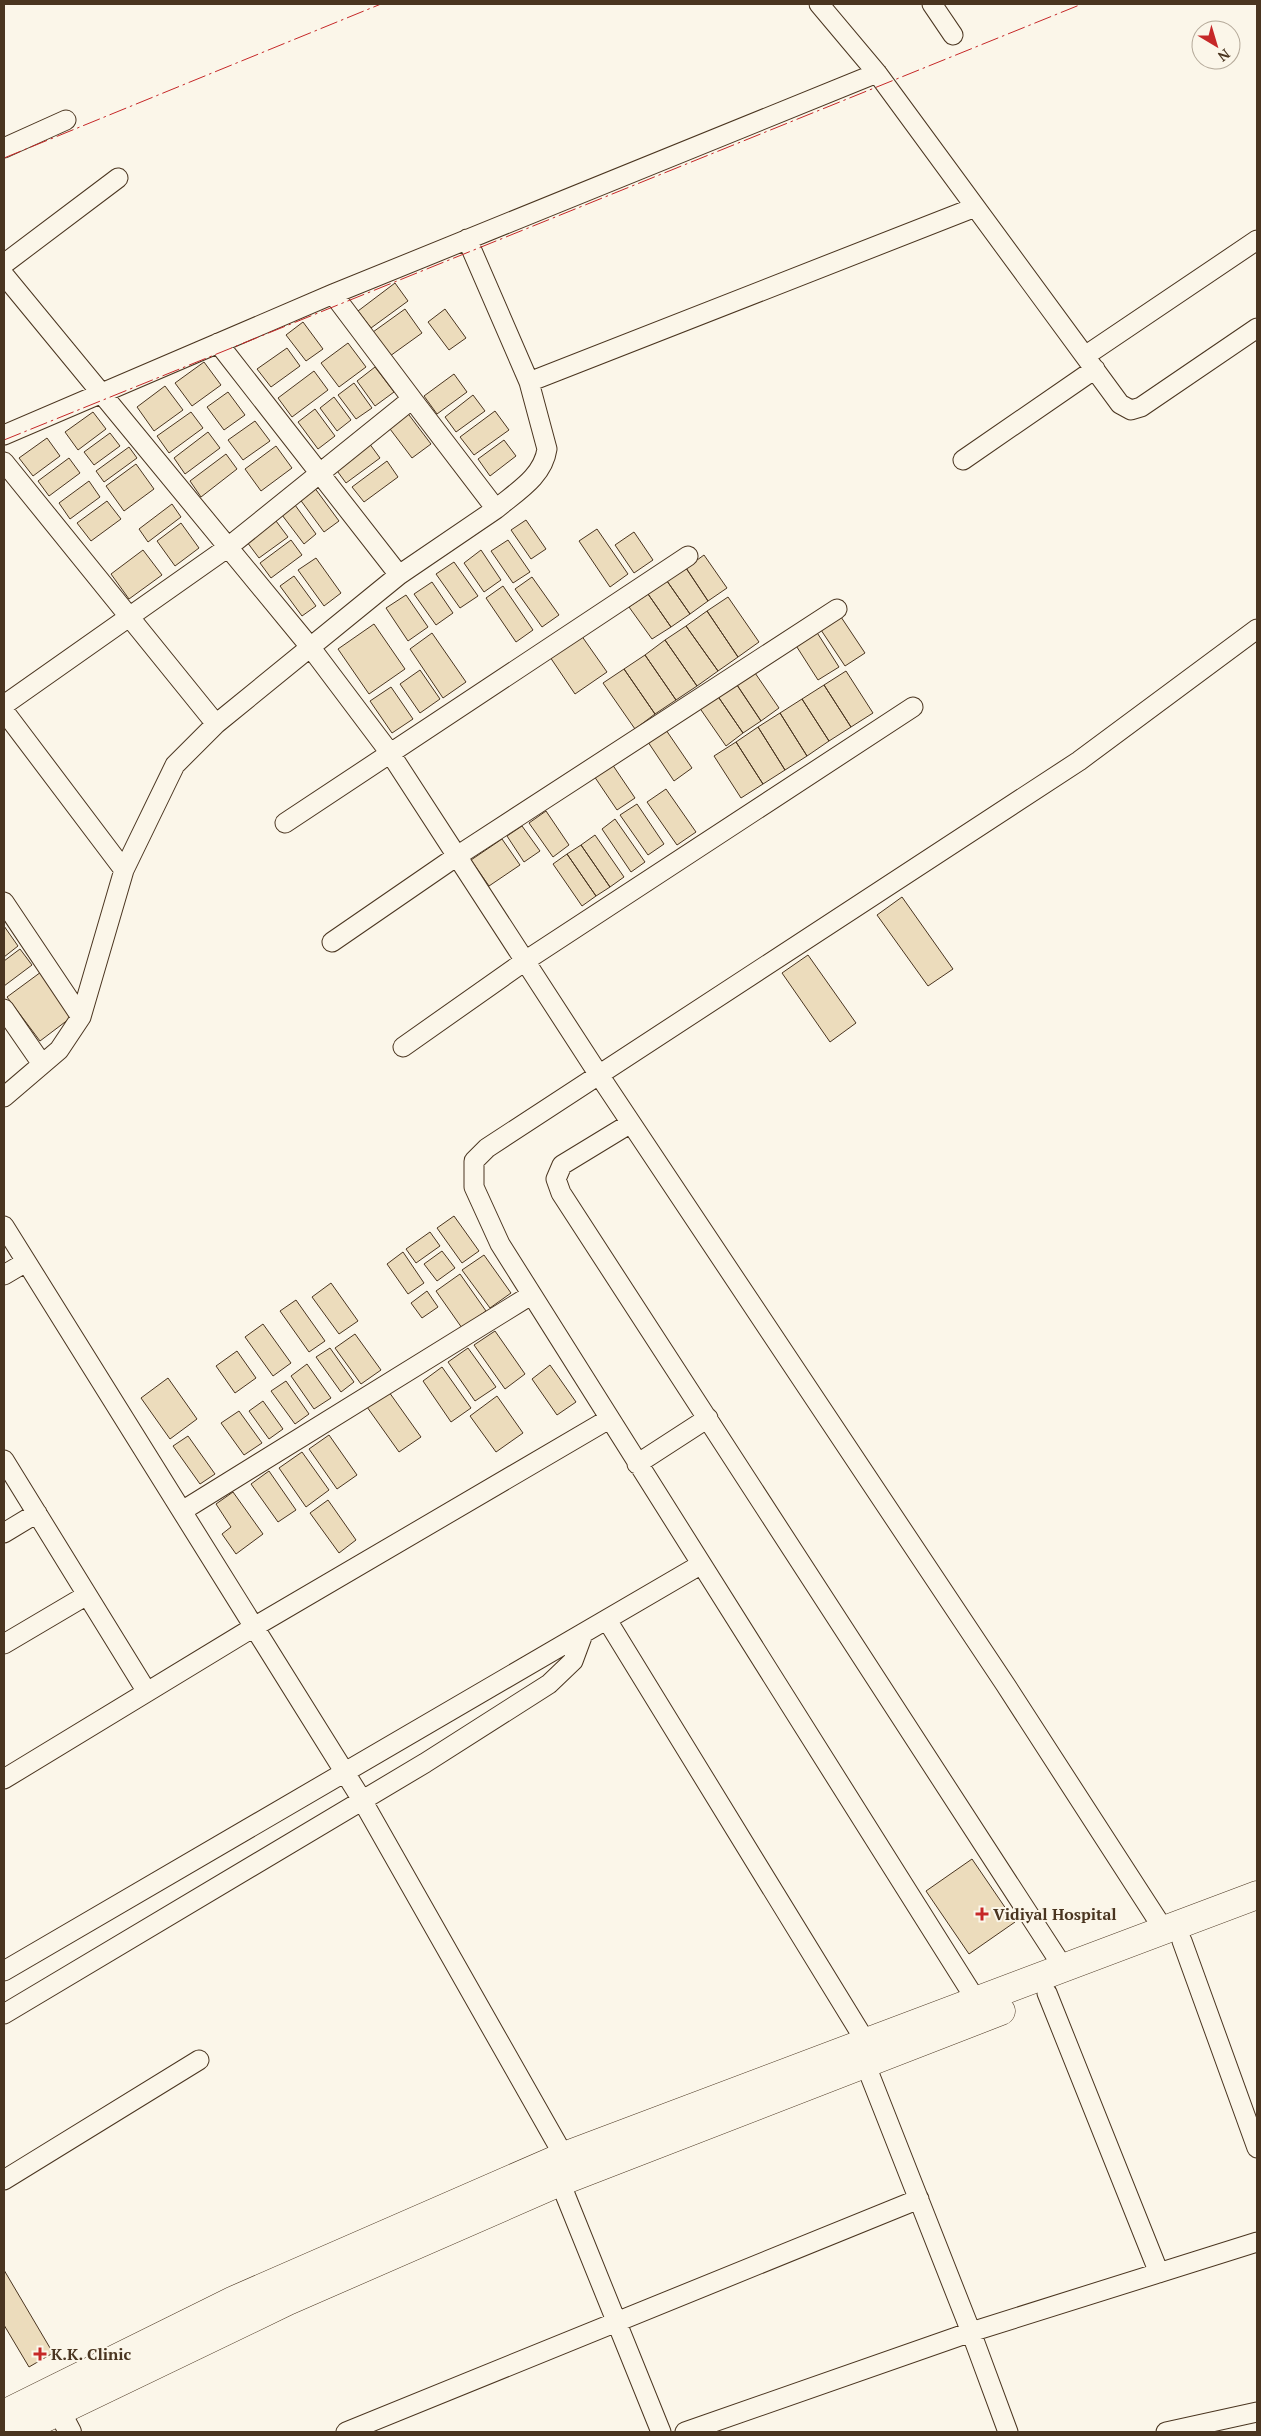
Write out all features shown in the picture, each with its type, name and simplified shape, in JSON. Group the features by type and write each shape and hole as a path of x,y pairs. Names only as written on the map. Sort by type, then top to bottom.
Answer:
{"main road":[{"path":"4,2414 234,2300 562,2169 866,2053 1047,1993 1257,1895"},
{"path":"866,2053 976,2000 1064,1967 1173,1935 1257,1915"},
{"path":"16,2432 64,2422 288,2301 562,2169"}],"street":[{"path":"819,4 877,73 974,208 1120,404 1131,410 1141,407 1257,328"},
{"path":"932,4 954,35"},
{"path":"4,435 333,294 877,73"},
{"path":"4,148 66,120"},
{"path":"4,264 118,178"},
{"path":"529,382 974,208"},
{"path":"4,1098 59,1050 81,1017 124,870 175,765 216,724 399,575 496,509 540,471 546,460 547,449 529,382 467,240"},
{"path":"963,460 1090,363 1257,240"},
{"path":"4,275 311,648 390,753 599,1075 1173,1935 1257,2148"},
{"path":"333,294 496,509"},
{"path":"218,343 399,575"},
{"path":"4,706 227,548 412,399"},
{"path":"4,462 216,724"},
{"path":"285,823 688,556"},
{"path":"332,942 456,856 838,610"},
{"path":"976,2000 700,1565 500,1244 474,1187 474,1161 487,1148 1079,762 1257,629"},
{"path":"404,1047 525,961 913,707"},
{"path":"4,711 124,870"},
{"path":"4,902 81,1017"},
{"path":"4,1009 42,1064"},
{"path":"631,1122 562,1165 556,1179 561,1193 1064,1967"},
{"path":"4,1226 362,1800 562,2169 618,2323 661,2432"},
{"path":"4,1275 26,1262"},
{"path":"182,1511 531,1295"},
{"path":"637,1464 708,1418"},
{"path":"4,1779 254,1627 609,1419"},
{"path":"4,1460 147,1692"},
{"path":"4,1534 37,1513"},
{"path":"4,1971 700,1565"},
{"path":"4,1644 87,1595"},
{"path":"607,1620 866,2053 919,2199 1008,2432"},
{"path":"4,2014 425,1763 549,1684 573,1661 583,1634"},
{"path":"1047,1993 1159,2273"},
{"path":"4,2180 199,2060"},
{"path":"346,2432 919,2199"},
{"path":"685,2432 970,2332 1257,2242"},
{"path":"1166,2432 1257,2412"}],"building":[{"path":"395,283 408,301 371,328 358,311"},
{"path":"405,309 422,333 390,356 373,332"},
{"path":"445,309 466,338 449,350 428,322"},
{"path":"303,322 323,349 306,361 286,335"},
{"path":"348,343 366,367 339,387 321,363"},
{"path":"287,348 300,366 271,387 257,369"},
{"path":"204,362 221,385 192,406 175,383"},
{"path":"375,367 394,392 375,406 357,381"},
{"path":"314,371 328,390 292,417 278,398"},
{"path":"454,374 467,392 437,414 424,396"},
{"path":"354,383 372,408 356,419 338,395"},
{"path":"165,386 183,410 154,431 137,407"},
{"path":"228,392 245,415 224,430 207,407"},
{"path":"473,395 485,411 456,432 445,417"},
{"path":"334,397 351,420 337,431 320,408"},
{"path":"315,409 335,436 318,449 298,422"},
{"path":"406,411 431,444 412,458 387,425"},
{"path":"495,411 509,430 474,455 460,437"},
{"path":"93,412 106,429 78,450 65,432"},
{"path":"191,412 203,428 169,453 157,436"},
{"path":"255,421 270,441 243,460 228,440"},
{"path":"208,432 220,448 185,474 174,458"},
{"path":"110,433 120,446 94,465 84,452"},
{"path":"47,438 60,456 33,476 19,458"},
{"path":"504,440 516,456 490,476 478,459"},
{"path":"369,443 380,458 346,483 335,468"},
{"path":"276,446 292,468 261,491 245,469"},
{"path":"129,447 137,458 104,482 96,471"},
{"path":"226,454 237,469 201,497 190,481"},
{"path":"69,458 80,473 49,496 38,481"},
{"path":"387,461 398,477 364,502 352,487"},
{"path":"136,464 154,489 124,511 106,486"},
{"path":"89,481 100,497 70,519 59,503"},
{"path":"314,487 339,521 324,532 299,498"},
{"path":"107,501 121,519 91,541 77,523"},
{"path":"172,504 181,517 148,542 139,529"},
{"path":"295,505 316,534 304,544 282,515"},
{"path":"526,520 546,549 531,559 511,530"},
{"path":"276,521 288,537 259,558 247,542"},
{"path":"181,523 199,548 175,566 157,541"},
{"path":"597,529 628,574 610,587 579,541"},
{"path":"634,532 653,560 634,573 615,545"},
{"path":"291,540 302,555 271,578 260,563"},
{"path":"508,540 530,572 513,583 491,551"},
{"path":"143,550 162,575 129,599 111,574"},
{"path":"481,550 501,580 484,592 464,563"},
{"path":"704,555 727,588 708,601 686,568"},
{"path":"316,558 341,593 324,606 298,570"},
{"path":"454,562 478,596 460,608 436,574"},
{"path":"686,568 708,601 690,614 667,581"},
{"path":"294,576 316,606 302,616 280,586"},
{"path":"532,577 559,615 542,627 515,589"},
{"path":"667,581 690,614 671,627 648,594"},
{"path":"432,582 453,613 436,625 414,594"},
{"path":"503,586 533,630 516,642 486,598"},
{"path":"648,594 671,627 652,639 629,607"},
{"path":"406,595 428,627 408,641 386,608"},
{"path":"728,597 759,642 738,657 707,611"},
{"path":"707,611 738,657 718,671 686,626"},
{"path":"841,617 865,653 845,666 821,630"},
{"path":"374,624 405,669 369,694 338,649"},
{"path":"686,626 718,671 697,686 665,640"},
{"path":"816,631 839,667 818,680 795,644"},
{"path":"432,633 466,682 443,698 410,649"},
{"path":"581,635 607,672 575,694 550,657"},
{"path":"665,640 697,686 676,700 645,655"},
{"path":"645,655 676,700 655,714 624,669"},
{"path":"624,669 655,714 635,729 603,683"},
{"path":"420,670 440,699 420,713 400,684"},
{"path":"753,670 779,708 761,721 735,682"},
{"path":"846,671 873,713 851,727 824,685"},
{"path":"735,682 761,721 743,733 717,695"},
{"path":"824,685 851,727 829,741 802,699"},
{"path":"391,687 413,719 392,733 370,701"},
{"path":"717,695 743,733 726,746 699,707"},
{"path":"802,699 829,741 807,756 780,713"},
{"path":"780,713 807,756 785,770 758,727"},
{"path":"758,727 785,770 763,784 736,742"},
{"path":"666,730 692,768 674,781 648,742"},
{"path":"736,742 763,784 741,798 714,756"},
{"path":"612,764 635,798 617,810 594,776"},
{"path":"666,789 696,832 677,845 647,802"},
{"path":"637,804 664,844 648,855 620,815"},
{"path":"546,811 569,845 553,857 529,823"},
{"path":"615,819 645,862 631,872 602,829"},
{"path":"522,826 540,851 524,862 507,836"},
{"path":"595,835 624,877 610,887 581,845"},
{"path":"502,839 520,865 489,886 471,860"},
{"path":"581,845 610,887 596,896 567,854"},
{"path":"567,854 596,896 582,906 553,864"},
{"path":"902,897 953,969 928,986 877,915"},
{"path":"4,926 18,946 4,957"},
{"path":"20,949 32,965 4,986 4,961"},
{"path":"808,955 856,1023 830,1042 782,973"},
{"path":"41,972 73,1016 40,1041 7,997"},
{"path":"454,1216 479,1251 462,1263 437,1228"},
{"path":"430,1232 440,1246 416,1263 406,1249"},
{"path":"442,1251 455,1268 437,1281 424,1264"},
{"path":"403,1252 424,1283 408,1294 387,1264"},
{"path":"484,1255 511,1293 490,1308 462,1270"},
{"path":"460,1274 486,1311 462,1328 436,1291"},
{"path":"331,1283 358,1321 339,1334 312,1297"},
{"path":"427,1291 438,1307 422,1318 411,1303"},
{"path":"296,1300 325,1341 309,1352 280,1311"},
{"path":"263,1324 291,1363 273,1376 245,1337"},
{"path":"495,1331 525,1374 505,1389 474,1345"},
{"path":"355,1334 381,1370 361,1384 335,1348"},
{"path":"330,1348 354,1382 341,1392 316,1357"},
{"path":"468,1348 496,1387 475,1401 448,1362"},
{"path":"237,1351 256,1378 235,1393 216,1366"},
{"path":"307,1364 331,1398 314,1409 291,1376"},
{"path":"550,1365 576,1402 557,1415 532,1379"},
{"path":"442,1367 471,1408 451,1422 423,1381"},
{"path":"168,1378 197,1419 170,1439 141,1398"},
{"path":"286,1381 309,1414 295,1424 271,1391"},
{"path":"389,1392 421,1437 399,1452 367,1407"},
{"path":"497,1396 523,1433 496,1452 470,1416"},
{"path":"263,1401 283,1429 269,1439 249,1411"},
{"path":"239,1411 262,1443 244,1455 221,1423"},
{"path":"329,1435 357,1475 337,1489 309,1449"},
{"path":"188,1436 215,1474 200,1484 173,1446"},
{"path":"302,1452 329,1490 306,1507 279,1468"},
{"path":"269,1471 296,1510 278,1522 251,1484"},
{"path":"233,1492 263,1534 236,1554 222,1534 231,1527 216,1504"},
{"path":"328,1500 356,1540 339,1553 310,1513"},
{"path":"972,1859 1015,1922 969,1954 926,1891"},
{"path":"4,2270 53,2353 29,2367 4,2325"}],"power":[{"path":"4,158 381,4"},
{"path":"4,440 1082,4"}],"place":[{"name":"Vidiyal Hospital","path":"982,1914"},
{"name":"K.K. Clinic","path":"40,2354"}]}
